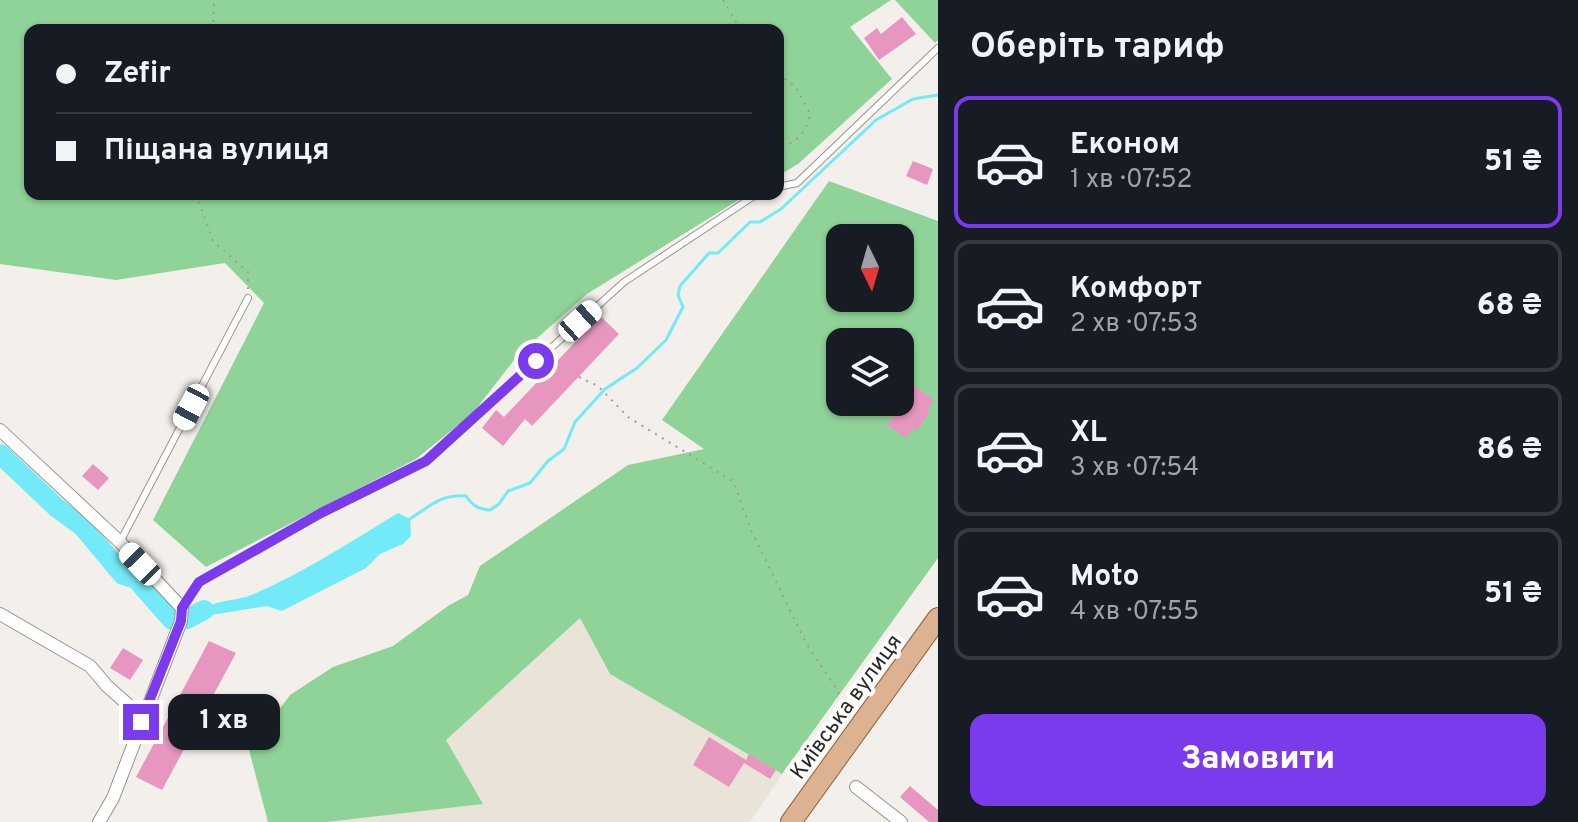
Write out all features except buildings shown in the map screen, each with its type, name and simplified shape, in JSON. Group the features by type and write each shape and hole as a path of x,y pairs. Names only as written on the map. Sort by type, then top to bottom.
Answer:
{"main road":[{"name":"Київська вулиця","path":"791,822 938,618"}],"street":[{"path":"0,430 120,542 182,608 181,621 113,798 99,822"},
{"path":"0,614 90,666 133,709 141,722"},
{"path":"856,787 901,822"},
{"path":"112,822 113,798"}],"lane":[{"path":"784,186 797,183 938,48"},
{"path":"182,608 199,582 321,513 426,461 624,282 748,200"},
{"path":"120,542 248,298"}],"path":[{"path":"213,24 214,0"},
{"path":"723,0 737,24"},
{"path":"784,78 795,86 810,113 807,131 784,147"},
{"path":"198,200 213,241 248,272 248,298"},
{"path":"579,377 598,386 628,417 734,482 750,528 806,643 860,724"}],"shaded area":[{"path":"580,617 610,674 782,774 750,822 327,822 483,804 445,740"}],"green space":[{"path":"0,0 891,0 850,27 892,79 798,164 784,172 784,24 24,24 24,200 738,200 587,294 518,355 473,413 416,459 206,567 153,520 264,303 225,263 116,280 0,264"},
{"path":"895,0 938,0 938,40 935,43"},
{"path":"829,181 938,221 938,558 782,774 610,674 580,618 446,740 483,804 327,822 268,822 249,750 290,695 333,667 393,646 468,595 480,566 628,465 704,449 662,420"}],"water":[{"path":"398,513 410,519 411,536 403,544 380,554 366,568 282,611 266,606 211,615 204,610 275,584"}],"waterway":[{"path":"410,519 436,502 457,496 466,496 476,506 490,510 499,504 508,491 530,483 548,461 564,449 575,422 605,389 637,368 666,340 683,307 678,295 680,286 709,253 718,253 750,222 760,222 781,209 876,120 913,99 938,95"},
{"path":"0,454 57,508 83,527 123,575 136,579 172,620"},
{"path":"187,619 204,610"}],"route":[{"path":"141,722 181,621 182,608 199,582 321,513 426,461 536,361"}]}
